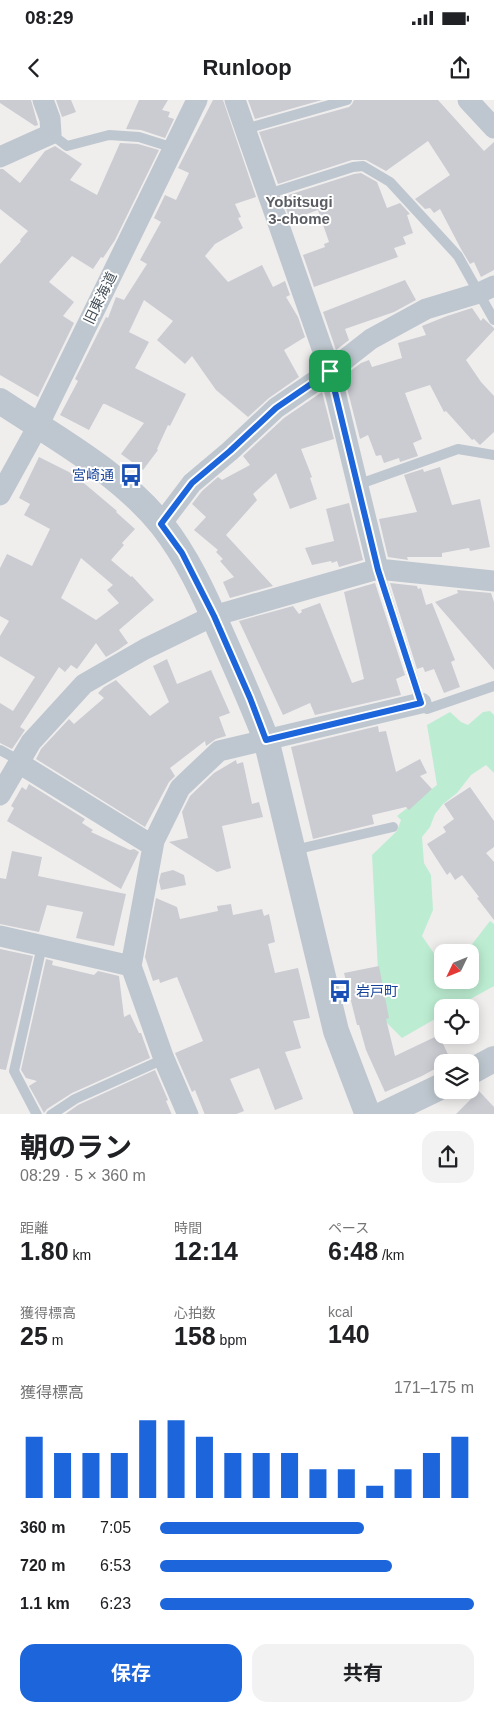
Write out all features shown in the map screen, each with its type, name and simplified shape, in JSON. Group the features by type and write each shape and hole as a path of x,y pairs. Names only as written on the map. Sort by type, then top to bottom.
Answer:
{"street":[{"path":"0,157 51,134 50,119 42,100"},
{"name":"旧東海道","path":"0,494 38,426 197,100"},
{"path":"235,100 330,371 378,570"},
{"path":"468,100 494,128"},
{"path":"161,524 192,483 276,408 372,339 426,310 486,290"},
{"path":"0,401 98,466 130,492 161,524 182,553 214,616 266,740 336,1031 368,1114"},
{"path":"0,795 32,742 84,684 145,649 214,616 378,570 494,581"},
{"path":"188,1114 164,1059 131,966 153,846 180,788 219,751 421,703"},
{"path":"20,762 153,846"},
{"path":"0,936 131,966"},
{"path":"479,1067 494,1059"},
{"path":"382,1114 434,1090"}],"lane":[{"path":"245,129 347,100"},
{"path":"51,134 67,146 109,135 139,137 174,148"},
{"path":"268,194 353,167 364,166 371,169 390,182 458,256 486,290 494,320"},
{"path":"358,485 458,449 494,455"},
{"path":"378,570 421,703 427,709 494,686"},
{"path":"0,750 20,762"},
{"path":"292,850 393,827"},
{"path":"37,1114 14,1070 42,946"},
{"path":"51,1114 75,1099 164,1059"}],"green space":[{"path":"490,711 494,715 494,773 486,765 471,775 457,793 443,804 435,814 430,827 422,837 424,863 431,875 433,910 422,936 434,953 434,989 479,989 479,944 472,944 490,921 494,924 494,986 470,999 434,999 434,1020 402,1038 387,1023 380,1010 372,855 397,831 401,820 397,816 437,785 427,725 450,712 461,722 468,725 483,712"}],"building":[{"path":"0,100 31,100 38,125 35,126 0,103"},
{"path":"56,100 71,100 76,112 62,117"},
{"path":"139,100 168,100 162,110 170,112 168,117 174,119 165,138 141,130 126,129"},
{"path":"213,100 223,100 256,197 235,204 241,217 238,218 243,228 215,244 205,256 228,282 262,265 273,287 285,281 290,295 286,297 298,317 305,337 284,350 299,377 269,398 248,417 216,390 192,356 185,364 157,340 173,321 144,300 129,332 149,342 135,368 186,394 170,426 168,425 158,450 143,470 121,454 144,423 105,404 103,404 89,430 60,415 78,381 75,379 106,317 108,318 116,297 124,300 147,264 140,260 161,222 154,218 165,195 176,200 189,173 178,168"},
{"path":"248,100 322,100 255,119"},
{"path":"354,100 438,100 484,151 494,142 494,270 481,277 474,262 470,264 440,209 434,213 430,208 425,209 415,199 450,175 428,141 386,171 366,160 352,160 278,184 259,132 349,107"},
{"path":"120,143 138,144 159,150 115,240 103,258 101,257 93,269 72,256 49,282 74,302 63,316 74,323 38,397 0,375 0,264 28,231 0,209 0,169 3,169 20,183 45,151 55,146 82,164 70,180 97,195"},
{"path":"361,173 377,182 387,208 400,203 410,214 407,215 413,233 403,237 406,244 394,248 398,257 314,287 303,255 325,247 324,244 329,242 318,210 290,220 282,197"},
{"path":"405,280 416,300 394,312 345,329 349,340 336,350 323,312"},
{"path":"472,308 481,321 483,318 494,328 466,360 481,382 494,396 494,432 480,445 474,439 472,440 446,411 444,412 430,385 405,393 422,439 413,443 418,456 400,462 399,458 384,463 381,455 376,456 368,435 360,439 344,376 361,363 369,360 372,367 402,358 398,343 426,335 422,326"},
{"path":"322,392 334,439 301,449 312,477 310,478 317,499 290,509 276,473 253,494 257,500 226,535 273,586 230,598 223,582 234,577 220,561 223,559 216,552 218,550 194,530 206,517 192,504 202,491 218,477 222,480 250,465 243,456 284,418"},
{"path":"39,457 69,472 85,484 135,529 122,543 124,545 111,560 132,576 154,600 119,630 128,643 106,657 96,643 77,669 71,665 65,672 59,667 20,727 25,730 12,749 0,743 0,703 13,711 35,677 0,656 0,636 9,621 0,616 0,568 7,554 32,566 50,529 24,515 30,504 19,498","holes":["81,558 113,585 107,590 119,603 96,620 61,598"]},
{"path":"440,467 452,505 480,499 490,547 470,551 469,548 442,553 442,557 407,557 408,560 388,557 379,519 417,512 404,475 423,469 424,472"},
{"path":"349,503 363,560 339,567 337,561 312,565 305,548 334,541 326,509"},
{"path":"375,583 405,675 396,679 401,695 315,715 310,703 283,715 239,621 293,606 299,614 302,612 301,610 320,603 352,683 364,679 344,592"},
{"path":"390,583 417,586 418,589 421,588 426,605 432,603 455,660 451,662 460,687 444,693 434,669 425,672 423,667 417,669"},
{"path":"457,590 491,593 494,602 494,670 435,602 458,593"},
{"path":"167,659 177,684 211,670 230,713 219,717 226,736 216,739 206,746 205,741 170,768 175,776 169,782 145,827 36,759 41,749 69,719 74,724 104,698 98,693 116,680 150,716 169,702 153,666"},
{"path":"378,726 379,732 386,731 396,772 420,759 427,773 420,776 432,789 409,810 406,807 372,815 374,824 313,839 291,747"},
{"path":"236,760 237,764 243,762 252,804 259,802 263,817 222,826 231,868 217,872 169,842 188,838 182,812 190,796 214,773"},
{"path":"29,784 85,819 82,823 93,830 91,832 130,850 134,849 139,852 121,889 7,821 14,808 11,806 22,787 26,790"},
{"path":"470,787 494,821 494,847 486,853 494,862 494,920 462,875 455,880 450,872 447,875 427,844 446,832 443,827 454,819 444,804"},
{"path":"12,851 42,857 38,876 126,894 114,946 76,938 83,912 47,905 39,932 0,924 0,878 6,879"},
{"path":"173,870 184,875 186,885 161,890 159,881 161,873"},
{"path":"156,898 177,907 180,919 218,911 217,906 231,904 233,915 262,909 264,916 269,914 275,942 268,944 275,973 298,968 310,1018 293,1021 301,1048 285,1052 303,1099 275,1110 259,1068 230,1079 244,1111 236,1114 205,1114 195,1090 192,1092 175,1053 203,1041 177,977 160,983 159,979 153,981 145,957"},
{"path":"0,949 33,956 6,1070 0,1069"},
{"path":"46,959 53,961 52,965 94,975 98,971 119,976 124,1017 130,1014 139,1033 141,1033 150,1058 72,1093 47,1109 44,1113 29,1086 37,1081 26,1078 21,1070"},
{"path":"379,966 389,1018 386,1019 395,1056 434,1037 434,1044 443,1044 448,1054 434,1054 434,1069 385,1092 366,1050 359,1025 357,1025 344,973"},
{"path":"155,1070 168,1100 166,1101 172,1114 65,1114 78,1105"},
{"path":"479,1091 494,1107 494,1114 456,1114 471,1099 479,1099"}],"place":[{"name":"宮崎通","path":"131,475"},
{"name":"岩戸町","path":"340,991"}],"district":[{"name":"Yobitsugi 3-chome","path":"299,210"}],"route":[{"path":"330,371 378,570 421,703 266,740 214,616 182,553 161,524 192,483 276,408 330,371"}]}
